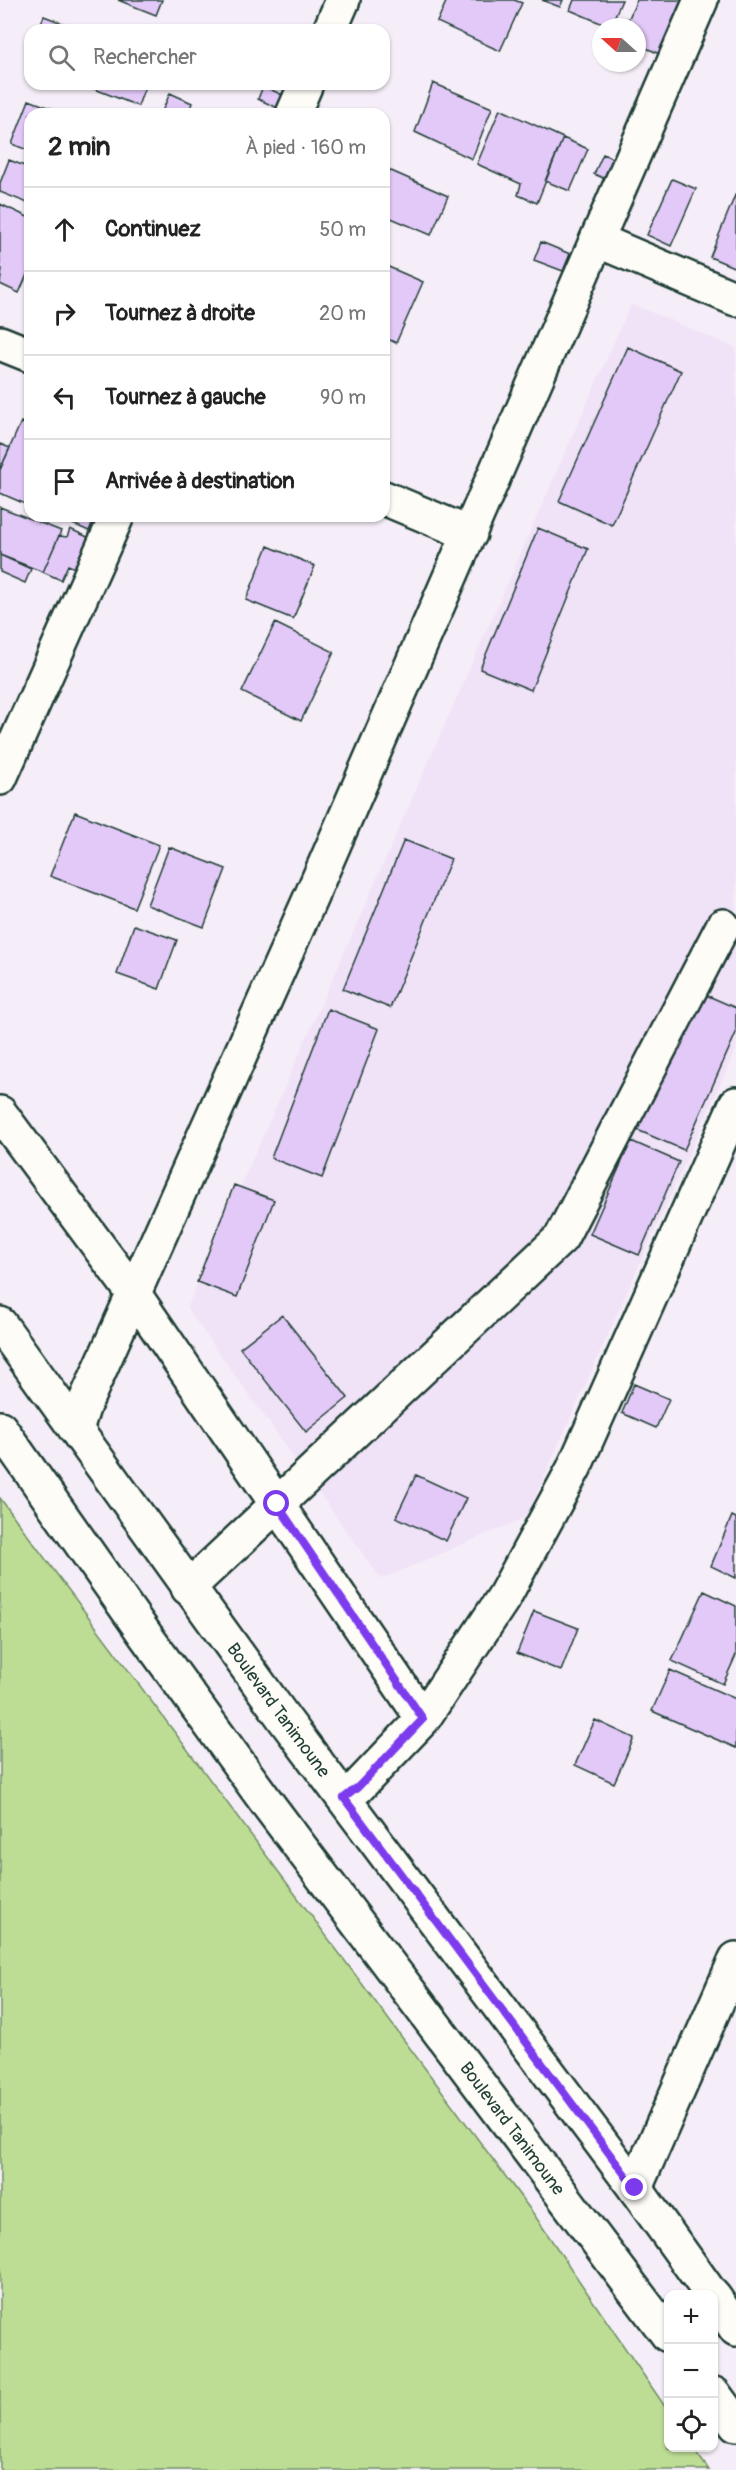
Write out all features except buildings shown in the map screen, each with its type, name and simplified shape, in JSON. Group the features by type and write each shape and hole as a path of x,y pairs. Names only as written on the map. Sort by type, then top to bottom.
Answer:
{"street":[{"path":"333,24 343,0"},
{"path":"76,1429 470,534 701,0"},
{"path":"296,108 303,90"},
{"path":"597,240 736,299"},
{"path":"0,342 24,352"},
{"path":"390,501 470,534"},
{"path":"0,778 114,522"},
{"path":"188,1588 561,1238 723,926"},
{"path":"344,1798 358,1787 423,1719 504,1596 574,1468 736,1104"},
{"path":"0,1113 134,1294 423,1719"},
{"name":"Boulevard Tanimoune","path":"0,1324 188,1588 635,2188 708,2290"},
{"name":"Boulevard Tanimoune","path":"0,1428 270,1807 664,2328"},
{"path":"635,2188 736,1959"},
{"name":"Boulevard Tanimoune","path":"718,2304 736,2329"},
{"path":"717,2398 736,2424"}],"shaded area":[{"path":"631,304 736,348 736,1049 526,1517 381,1579 187,1308"}],"green space":[{"path":"0,1498 535,2216 664,2405 664,2452 696,2452 709,2470 0,2470"}],"route":[{"path":"277,1504 423,1719 358,1787 344,1798 635,2188"}]}
